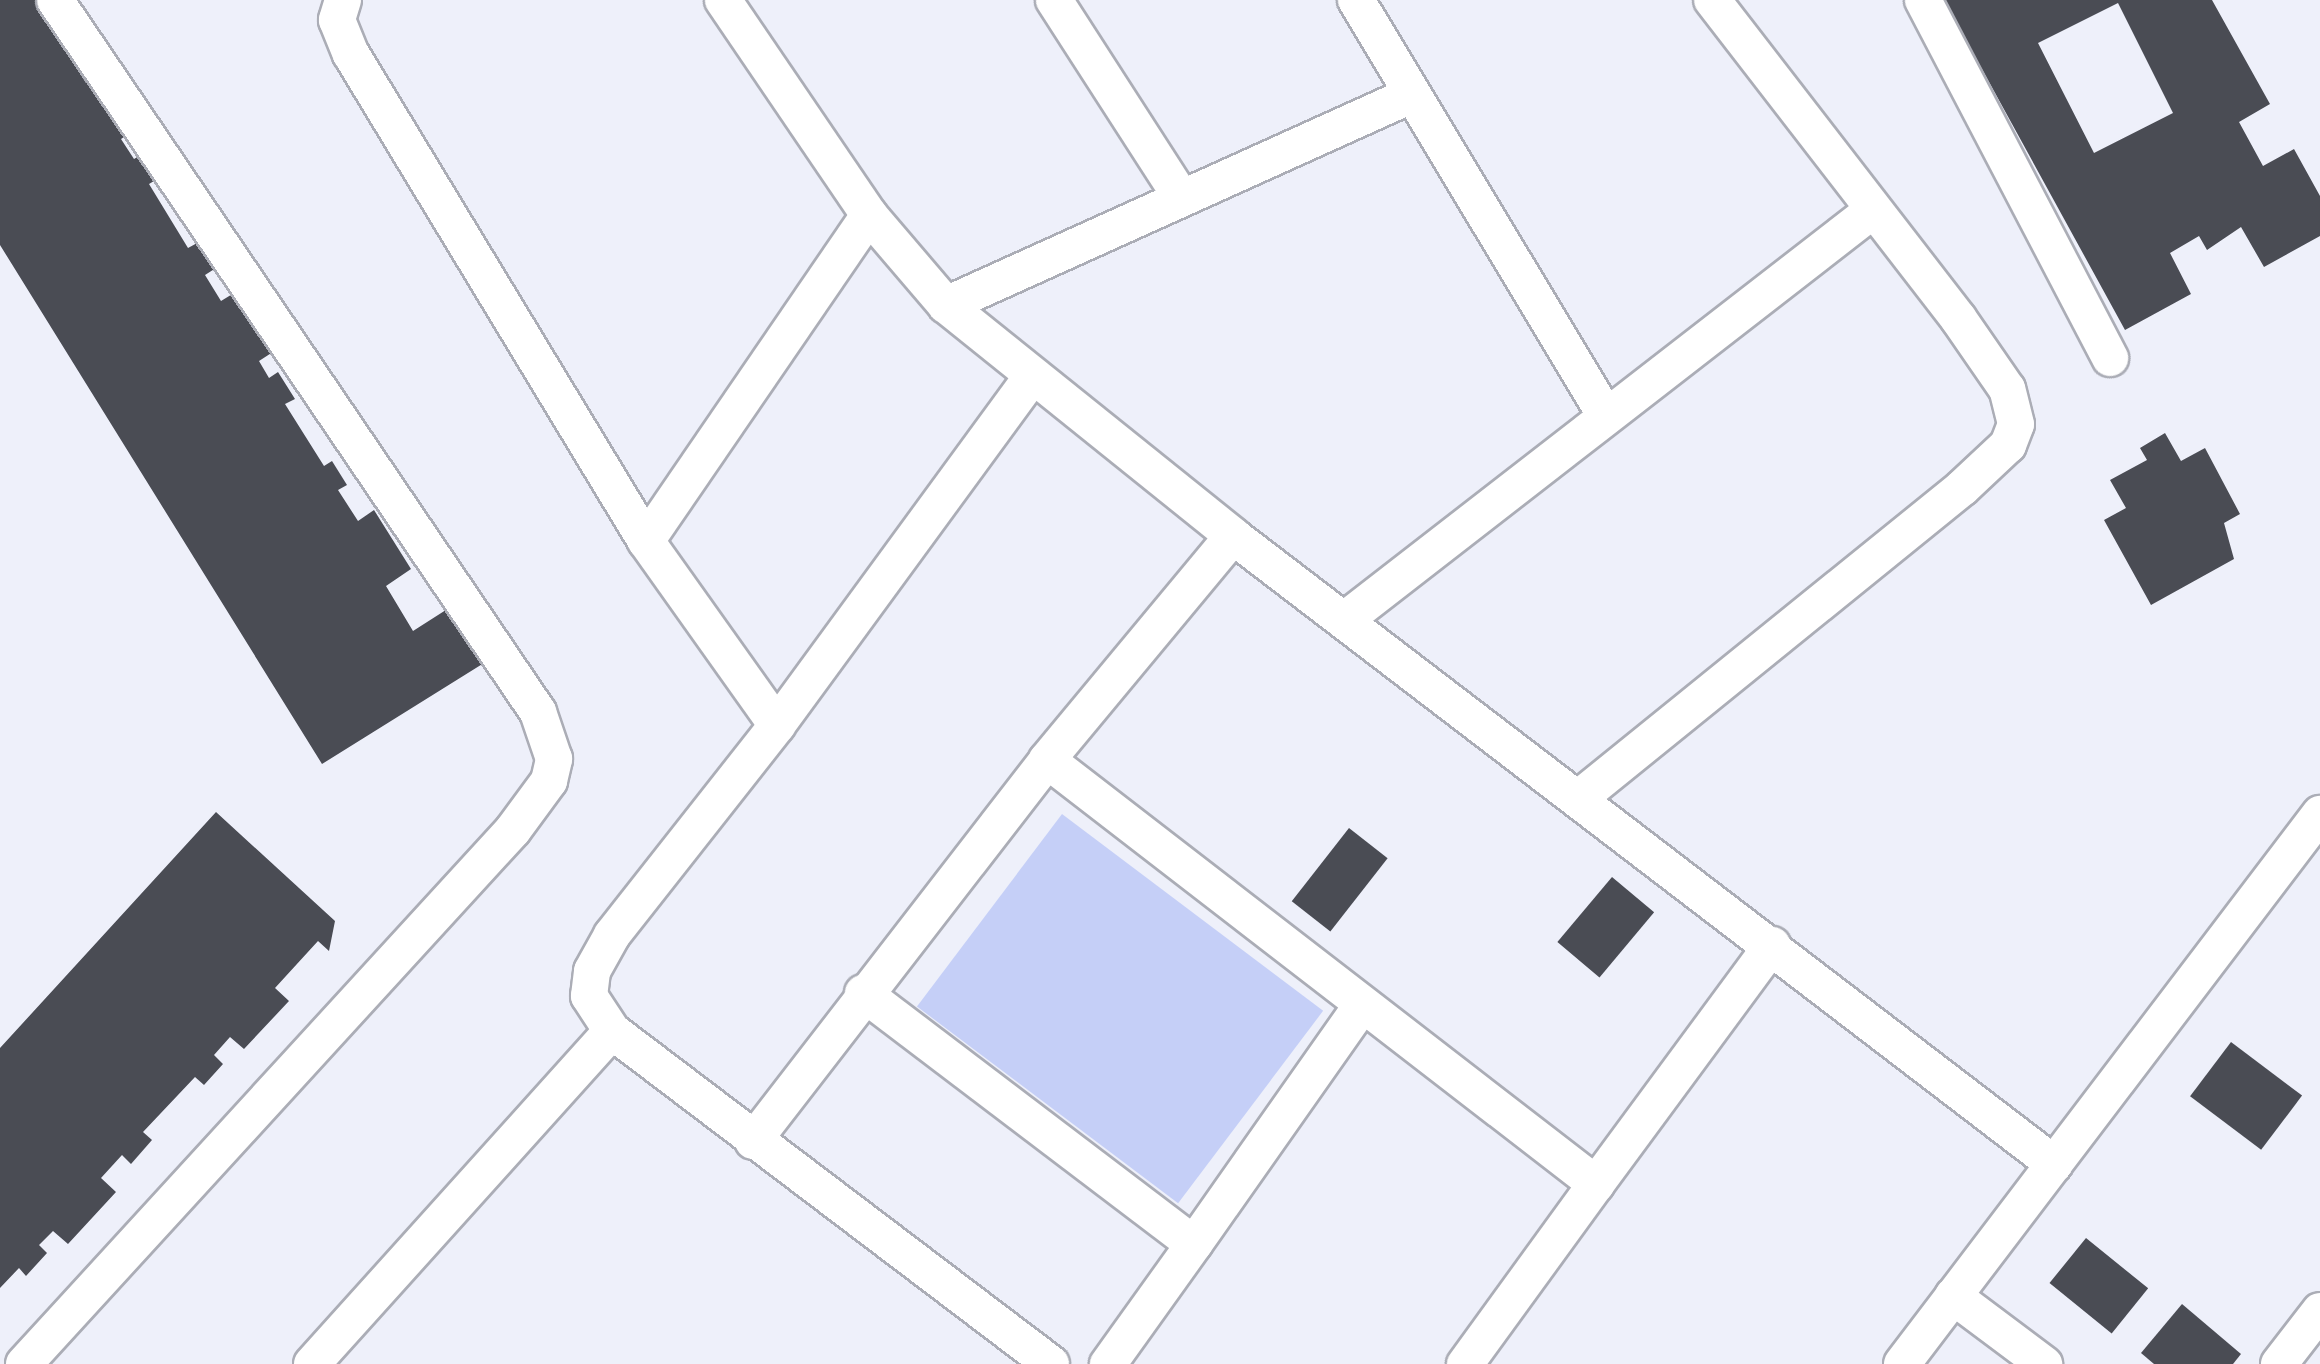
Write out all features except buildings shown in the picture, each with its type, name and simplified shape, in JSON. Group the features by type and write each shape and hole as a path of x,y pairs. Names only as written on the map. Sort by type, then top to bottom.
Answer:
{"street":[{"path":"24,1364 513,830 549,781 554,759 538,712 55,0"},
{"path":"343,0 337,20 342,37 646,541 777,725"},
{"path":"723,0 869,215 946,305 1233,536 1346,619 2054,1164"},
{"path":"1054,0 1179,194"},
{"path":"1356,0 1605,414"},
{"path":"1578,799 2008,445 2016,424 2007,389 1712,0"},
{"path":"1923,0 2110,358"},
{"path":"946,305 1179,194 1411,95"},
{"path":"1346,619 1605,414 1873,210"},
{"path":"646,541 869,215"},
{"path":"1032,377 777,725 612,935 592,971 595,1016 612,1031 753,1141 1051,1364"},
{"path":"753,1141 863,993 1047,760 1233,536"},
{"path":"1047,760 1596,1184"},
{"path":"1902,1364 2320,814"},
{"path":"1465,1364 1772,945"},
{"path":"863,993 1194,1244"},
{"path":"1108,1364 1362,1005"},
{"path":"312,1364 612,1031"},
{"path":"1953,1296 2044,1364"},
{"path":"2279,1364 2320,1311"}],"shaded area":[{"path":"1062,814 1323,1011 1178,1203 917,1006"}]}
